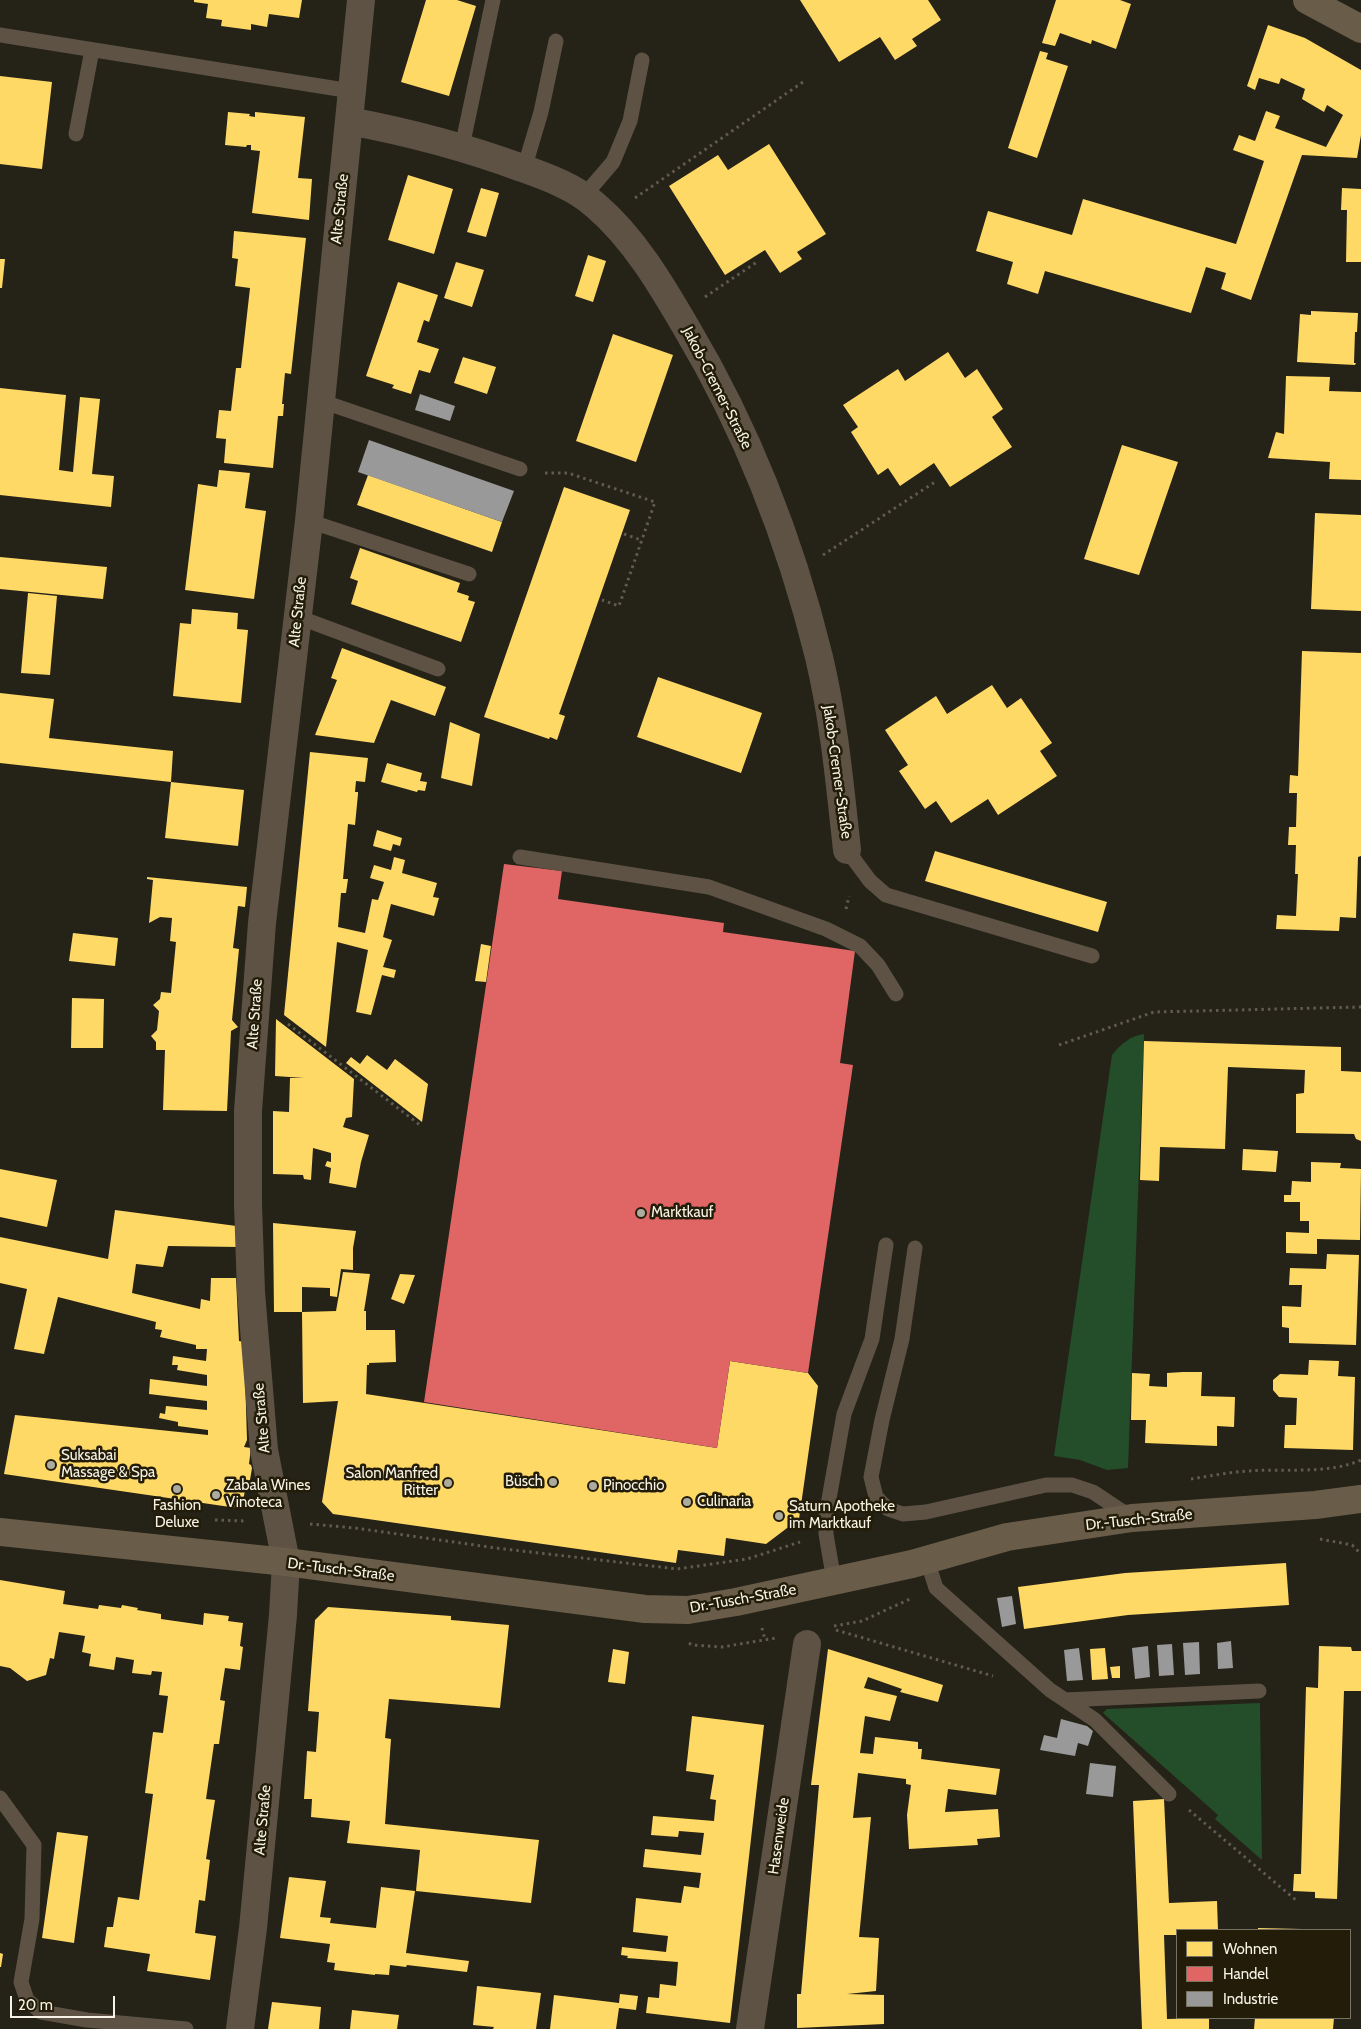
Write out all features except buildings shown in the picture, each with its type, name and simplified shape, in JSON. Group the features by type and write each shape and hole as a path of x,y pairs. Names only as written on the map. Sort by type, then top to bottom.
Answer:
{"street":[{"name":"Alte Straße","path":"240,2029 253,1928 282,1625 286,1562 264,1450 251,1292 248,1204 248,1111 262,923 298,617 361,0"},
{"path":"1307,0 1361,29"},
{"name":"Jakob-Cremer-Straße","path":"348,121 410,132 462,147 558,182 595,204 633,245 663,288 707,363 746,444 772,507 795,573 821,667 835,741 847,850"},
{"name":"Dr.-Tusch-Straße","path":"0,1532 286,1562 645,1609 688,1610 736,1602 927,1560 1007,1537 1132,1518 1315,1506 1361,1499"},
{"name":"Hasenweide","path":"750,2029 805,1636"}],"lane":[{"path":"462,147 493,0"},
{"path":"0,35 351,91"},
{"path":"524,169 541,112 556,41"},
{"path":"76,134 92,50"},
{"path":"584,197 613,162 630,120 642,60"},
{"path":"321,401 520,469"},
{"path":"308,521 469,574"},
{"path":"298,617 438,669"},
{"path":"847,850 870,881 886,895 1092,956"},
{"path":"520,857 709,887 826,929 860,946 878,965 896,994"},
{"path":"834,1581 826,1534 826,1516 844,1414 872,1339 886,1245"},
{"path":"915,1248 902,1339 882,1420 871,1477 876,1497 888,1508 903,1514 926,1512 1046,1485 1072,1485 1093,1492 1132,1518"},
{"path":"927,1560 936,1588 1050,1690 1094,1720 1169,1794"},
{"path":"1065,1700 1259,1691"},
{"path":"0,1798 34,1845 32,1919 21,1982 27,2000 41,2012 87,2020 186,2029"}],"path":[{"path":"607,217 803,82"},
{"path":"679,314 756,262"},
{"path":"539,473 568,473 655,502 619,606 602,600"},
{"path":"795,573 935,482"},
{"path":"624,534 641,540"},
{"path":"256,999 420,1125"},
{"path":"1059,1045 1154,1012 1361,1007"},
{"path":"1188,1480 1248,1471 1314,1469 1351,1464 1361,1460"},
{"path":"217,1520 278,1521 355,1528 496,1548 677,1569 747,1559 873,1518 888,1508"},
{"path":"1315,1538 1352,1545 1361,1554"},
{"path":"684,1639 692,1645 722,1647 805,1636 862,1621 936,1588"},
{"path":"805,1636 996,1677"},
{"path":"1169,1794 1298,1901"}],"green space":[{"path":"1144,1034 1128,1468 1107,1470 1080,1460 1054,1456 1112,1055 1126,1041"},
{"path":"1260,1703 1262,1860 1215,1819 1218,1815 1103,1713 1107,1709"}],"place":[{"name":"Marktkauf","path":"641,1213"},
{"name":"Suksabai Massage & Spa","path":"51,1465"},
{"name":"Büsch","path":"553,1482"},
{"name":"Salon Manfred Ritter","path":"448,1483"},
{"name":"Pinocchio","path":"593,1486"},
{"name":"Fashion Deluxe","path":"177,1489"},
{"name":"Zabala Wines Vinoteca","path":"216,1495"},
{"name":"Culinaria","path":"687,1502"},
{"name":"Saturn Apotheke im Marktkauf","path":"779,1516"}]}
